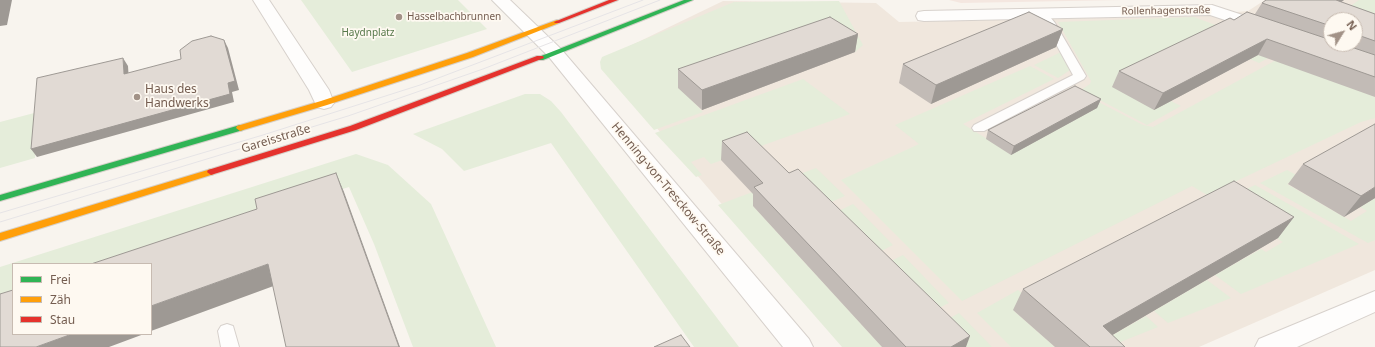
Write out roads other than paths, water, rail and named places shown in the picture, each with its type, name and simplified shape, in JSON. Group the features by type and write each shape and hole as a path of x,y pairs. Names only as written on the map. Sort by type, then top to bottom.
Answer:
{"main road":[{"name":"Gareisstraße","path":"0,198 324,103 535,32 615,0"},
{"name":"Gareisstraße","path":"0,237 353,128 555,53 690,0"}],"street":[{"path":"261,0 319,90 324,103"},
{"path":"500,0 535,32"},
{"path":"1212,10 1228,0"},
{"name":"Rollenhagenstraße","path":"924,16 1212,10 1279,34"},
{"name":"Henning-von-Tresckow-Straße","path":"535,32 555,53 799,347"},
{"path":"1269,347 1375,301"}],"lane":[{"path":"979,128 1080,76 1050,23 1042,14"}],"tram line":[{"path":"0,213 263,135 420,85 643,0"},
{"path":"0,222 348,116 483,69 660,0"}],"place":[{"name":"Hasselbachbrunnen","path":"399,17"},
{"name":"Haus des Handwerks","path":"137,97"}],"park label":[{"name":"Haydnplatz","path":"368,33"}]}
